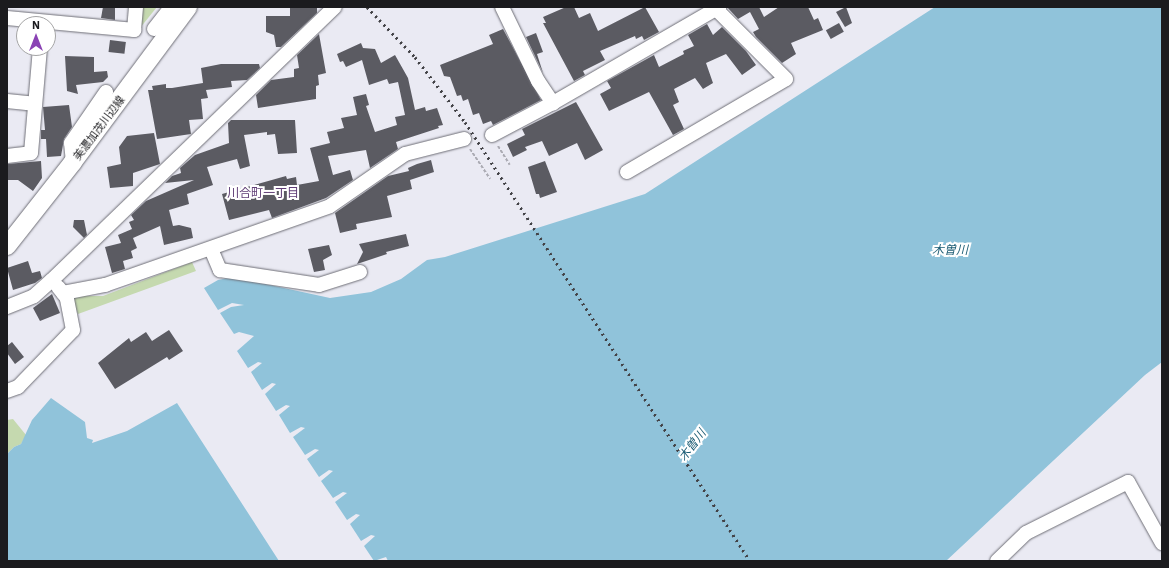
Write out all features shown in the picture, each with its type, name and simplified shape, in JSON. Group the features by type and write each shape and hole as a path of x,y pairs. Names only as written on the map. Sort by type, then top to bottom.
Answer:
{"main road":[{"name":"美濃加茂川辺線","path":"7,246 73,162 188,7"}],"street":[{"path":"56,23 134,30 136,7"},
{"path":"154,29 171,7"},
{"path":"7,307 34,296 52,280 335,7"},
{"path":"502,7 538,81 553,103"},
{"path":"492,135 553,103 716,8 786,80 627,172"},
{"path":"7,156 31,153 39,56"},
{"path":"73,162 71,143 106,92"},
{"path":"7,101 34,104"},
{"path":"63,293 105,285 330,206 405,154 464,139"},
{"path":"211,249 220,270 319,285 360,272"},
{"path":"7,391 18,387 73,330 67,298 52,280"},
{"path":"997,561 1026,533 1128,482 1162,543"}],"path":[{"path":"492,135 510,165"},
{"path":"464,139 490,179"}],"green space":[{"path":"142,7 157,7 140,28"},
{"path":"192,262 196,271 78,314 70,296 103,296"},
{"path":"13,419 26,435 21,444 14,447 7,454 7,420"}],"water":[{"name":"木曽川","path":"935,7 1162,7 1162,362 1145,375 946,561 388,561 386,557 374,561 364,546 375,536 371,535 361,541 350,524 360,515 356,514 347,520 335,502 347,493 343,492 333,498 321,481 333,471 329,470 319,477 307,459 319,450 315,449 305,455 293,437 305,428 301,427 290,433 279,415 290,406 286,405 276,411 265,394 276,384 272,383 262,390 251,372 262,363 258,362 248,368 237,351 254,336 239,332 234,334 220,313 231,307 244,305 232,303 218,310 204,288 218,280 233,277 330,298 371,292 401,279 427,260 445,257 645,194"},
{"path":"51,398 85,422 87,438 93,440 92,443 127,431 177,403 279,561 7,561 7,454 14,447 21,444 32,420"}],"building":[{"path":"103,7 115,7 115,20 101,18"},
{"path":"290,7 317,7 317,13 281,47 276,47 274,35 266,32 266,16 290,16"},
{"path":"566,7 574,7 579,18 590,13 598,31 645,7 659,32 644,40 642,36 636,39 635,36 600,51 605,60 583,71 585,75 574,81 543,23 546,23 543,17"},
{"path":"727,7 759,7 764,17 779,7 808,7 814,20 818,18 823,30 791,43 796,54 782,63 756,37 753,32 759,29 750,12 738,19"},
{"path":"846,7 852,23 845,27 836,12"},
{"path":"839,23 844,32 831,39 826,30"},
{"path":"707,24 713,35 722,27 746,51 756,65 742,75 726,54 706,63 713,83 703,89 695,78 674,89 679,102 673,105 684,129 673,135 649,92 609,111 600,94 611,88 607,81 654,55 659,67 684,54 683,51 694,46 688,35"},
{"path":"503,29 541,100 493,125 491,121 483,124 479,113 473,115 468,99 463,101 461,95 457,96 450,77 444,76 440,65 493,44 489,35"},
{"path":"536,33 543,52 537,54 543,73 526,37"},
{"path":"319,34 326,73 318,75 319,85 316,86 316,99 258,108 256,95 271,80 294,77 294,69 299,68 297,55"},
{"path":"110,40 126,42 124,54 109,52"},
{"path":"361,43 363,48 375,49 381,63 395,55 408,78 415,110 425,107 426,111 437,108 443,125 438,126 439,128 396,142 398,149 370,168 366,150 328,156 333,175 350,170 353,180 326,198 272,218 269,210 229,220 222,194 286,176 287,179 296,177 297,185 319,181 310,148 330,143 327,132 344,128 341,118 357,115 353,97 366,94 369,105 366,106 375,132 397,125 395,117 405,115 398,82 389,84 387,79 369,85 362,60 346,67 343,61 340,62 337,54"},
{"path":"65,56 94,57 94,72 107,71 108,77 103,82 76,85 78,94 67,91"},
{"path":"221,64 259,64 260,68 247,80 231,81 232,87 206,90 208,98 201,99 203,119 189,120 191,134 157,139 148,90 153,90 152,86 166,84 166,88 172,88 203,83 201,68"},
{"path":"576,102 603,150 585,160 577,143 549,156 542,141 525,147 527,150 513,157 507,144 525,135 522,129"},
{"path":"69,105 72,127 64,139 61,156 47,157 46,139 41,139 41,130 45,130 43,107"},
{"path":"231,120 295,120 297,153 278,154 275,134 267,135 267,132 244,135 250,166 240,169 237,159 207,167 213,185 187,194 189,204 169,210 173,226 179,225 191,228 193,238 164,245 160,226 133,238 137,248 131,251 133,258 123,261 125,269 112,273 105,247 121,243 118,235 132,229 129,222 134,220 131,215 146,201 194,180 165,183 172,176 181,173 180,168 195,155 229,143 228,123"},
{"path":"154,133 160,164 133,173 133,186 110,188 107,167 121,164 119,147 127,136"},
{"path":"431,160 434,172 410,180 412,189 387,196 392,217 356,224 357,229 340,233 335,213 388,176 409,171 408,168"},
{"path":"41,161 42,178 33,191 18,180 7,180 7,164"},
{"path":"545,161 557,192 540,198 539,194 536,194 528,167"},
{"path":"74,220 84,220 87,235 84,238 73,227"},
{"path":"406,234 409,246 386,252 387,254 357,264 363,252 359,244"},
{"path":"329,245 332,255 323,260 325,270 314,272 308,249"},
{"path":"28,261 32,273 40,271 42,278 35,283 13,290 7,268"},
{"path":"52,294 60,313 40,321 33,308"},
{"path":"169,330 183,351 169,360 167,357 115,389 98,363 129,338 131,342 146,332 152,341"},
{"path":"12,342 24,357 15,364 7,353 7,346"}],"railway":[{"path":"367,7 415,57 465,122 750,561"}],"district":[{"name":"川合町一丁目","path":"263,193"}]}
